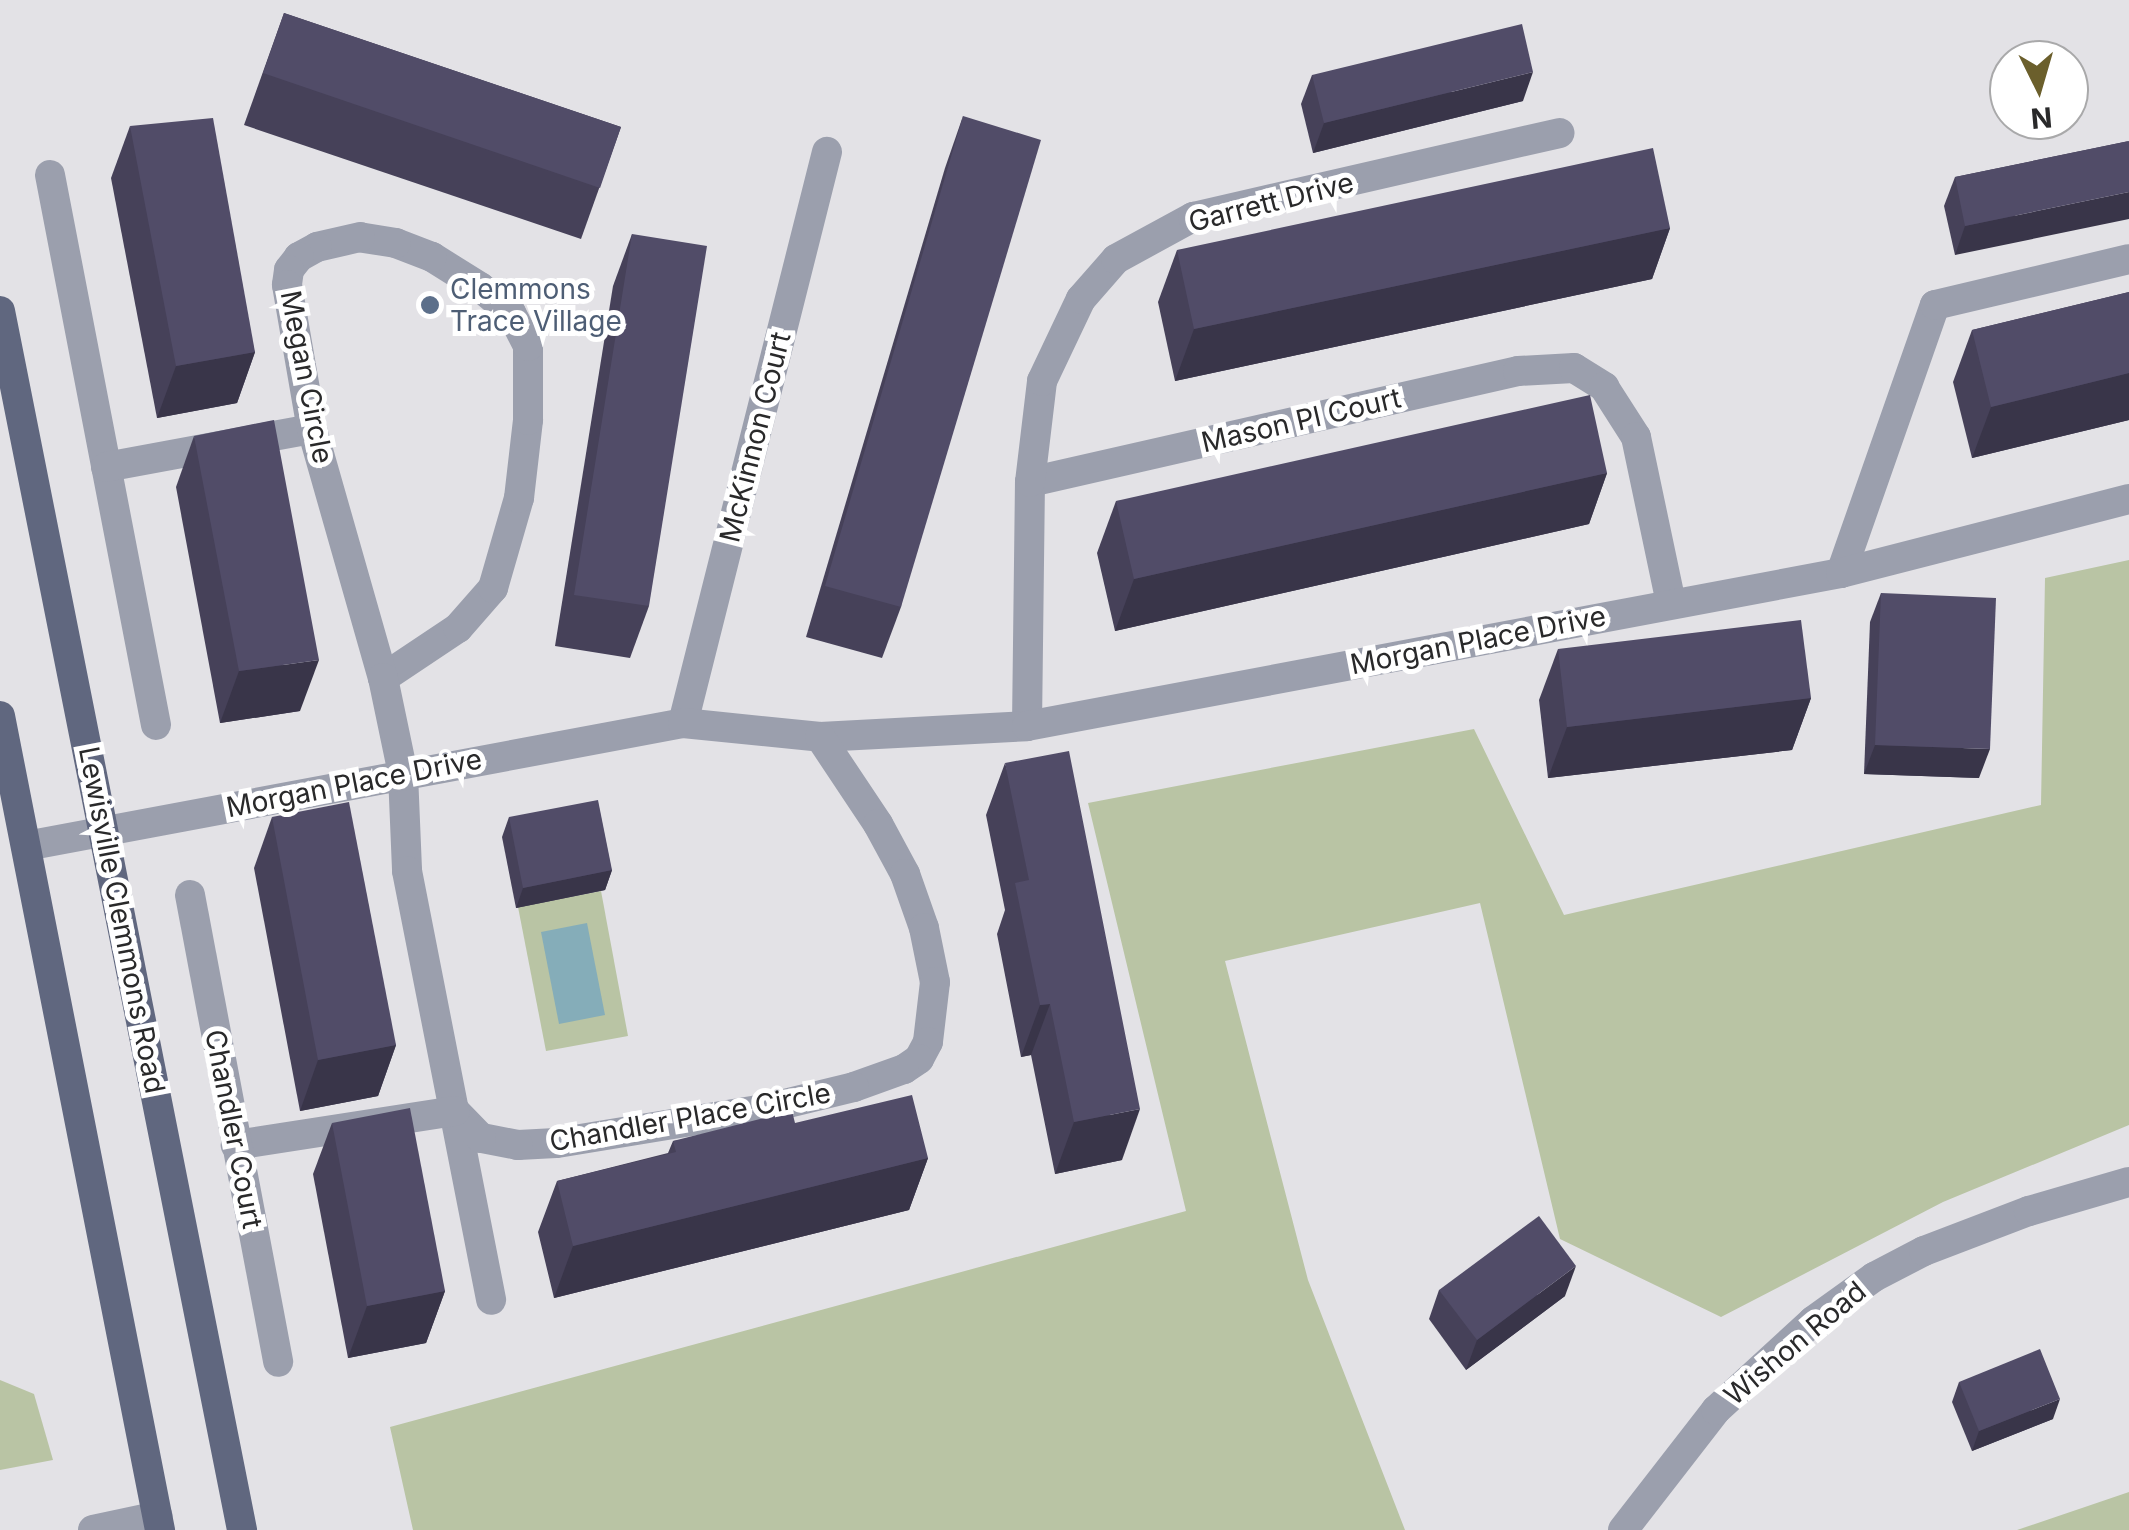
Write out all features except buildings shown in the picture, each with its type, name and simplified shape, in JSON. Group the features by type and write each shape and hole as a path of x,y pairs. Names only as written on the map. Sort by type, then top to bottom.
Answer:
{"main road":[{"name":"Lewisville Clemmons Road","path":"0,311 242,1530"},
{"path":"0,716 159,1523"}],"street":[{"name":"Garrett Drive","path":"1027,726 1030,482 1042,381 1081,299 1116,259 1193,217 1559,133"},
{"name":"McKinnon Court","path":"683,722 827,152"},
{"path":"50,176 156,725"},
{"name":"Megan Circle","path":"382,678 458,628 493,588 519,498 528,420 528,346 522,330 480,286 432,256 396,242 360,238 317,247 288,270 286,285 312,430 382,678 403,774"},
{"path":"1841,572 1935,305 2129,259"},
{"name":"Mason Pl Court","path":"1030,482 1518,371 1574,368 1604,387 1636,437 1647,472 1670,602"},
{"path":"106,466 312,430"},
{"name":"Morgan Place Drive","path":"820,736 1027,726 1841,572 2129,498"},
{"path":"683,722 820,736"},
{"name":"Morgan Place Drive","path":"26,846 683,722"},
{"name":"Chandler Place Circle","path":"454,1111 481,1138 518,1146 556,1144 764,1109 854,1086 904,1069 918,1059 928,1042 934,1002 924,928 904,874 878,824 820,736"},
{"path":"403,774 407,871 490,1300"},
{"name":"Chandler Court","path":"190,895 278,1362"},
{"path":"236,1145 454,1111"},
{"name":"Wishon Road","path":"1623,1530 1716,1410 1813,1321 1874,1277 1924,1251 2029,1211 2129,1182"},
{"path":"93,1530 159,1523"}],"green space":[{"path":"2129,560 2129,1125 1943,1202 1721,1317 1560,1239 1480,903 1225,961 1308,1280 1405,1530 413,1530 390,1427 1186,1211 1088,803 1474,729 1564,915 2041,805 2045,578"},
{"path":"601,891 628,1036 546,1051 518,907"},
{"path":"0,1380 34,1394 53,1460 0,1470"},
{"path":"2129,1492 2129,1530 2017,1530"}],"water":[{"path":"587,923 605,1015 559,1024 541,932"}],"place":[{"name":"Clemmons Trace Village","path":"430,305"}]}
